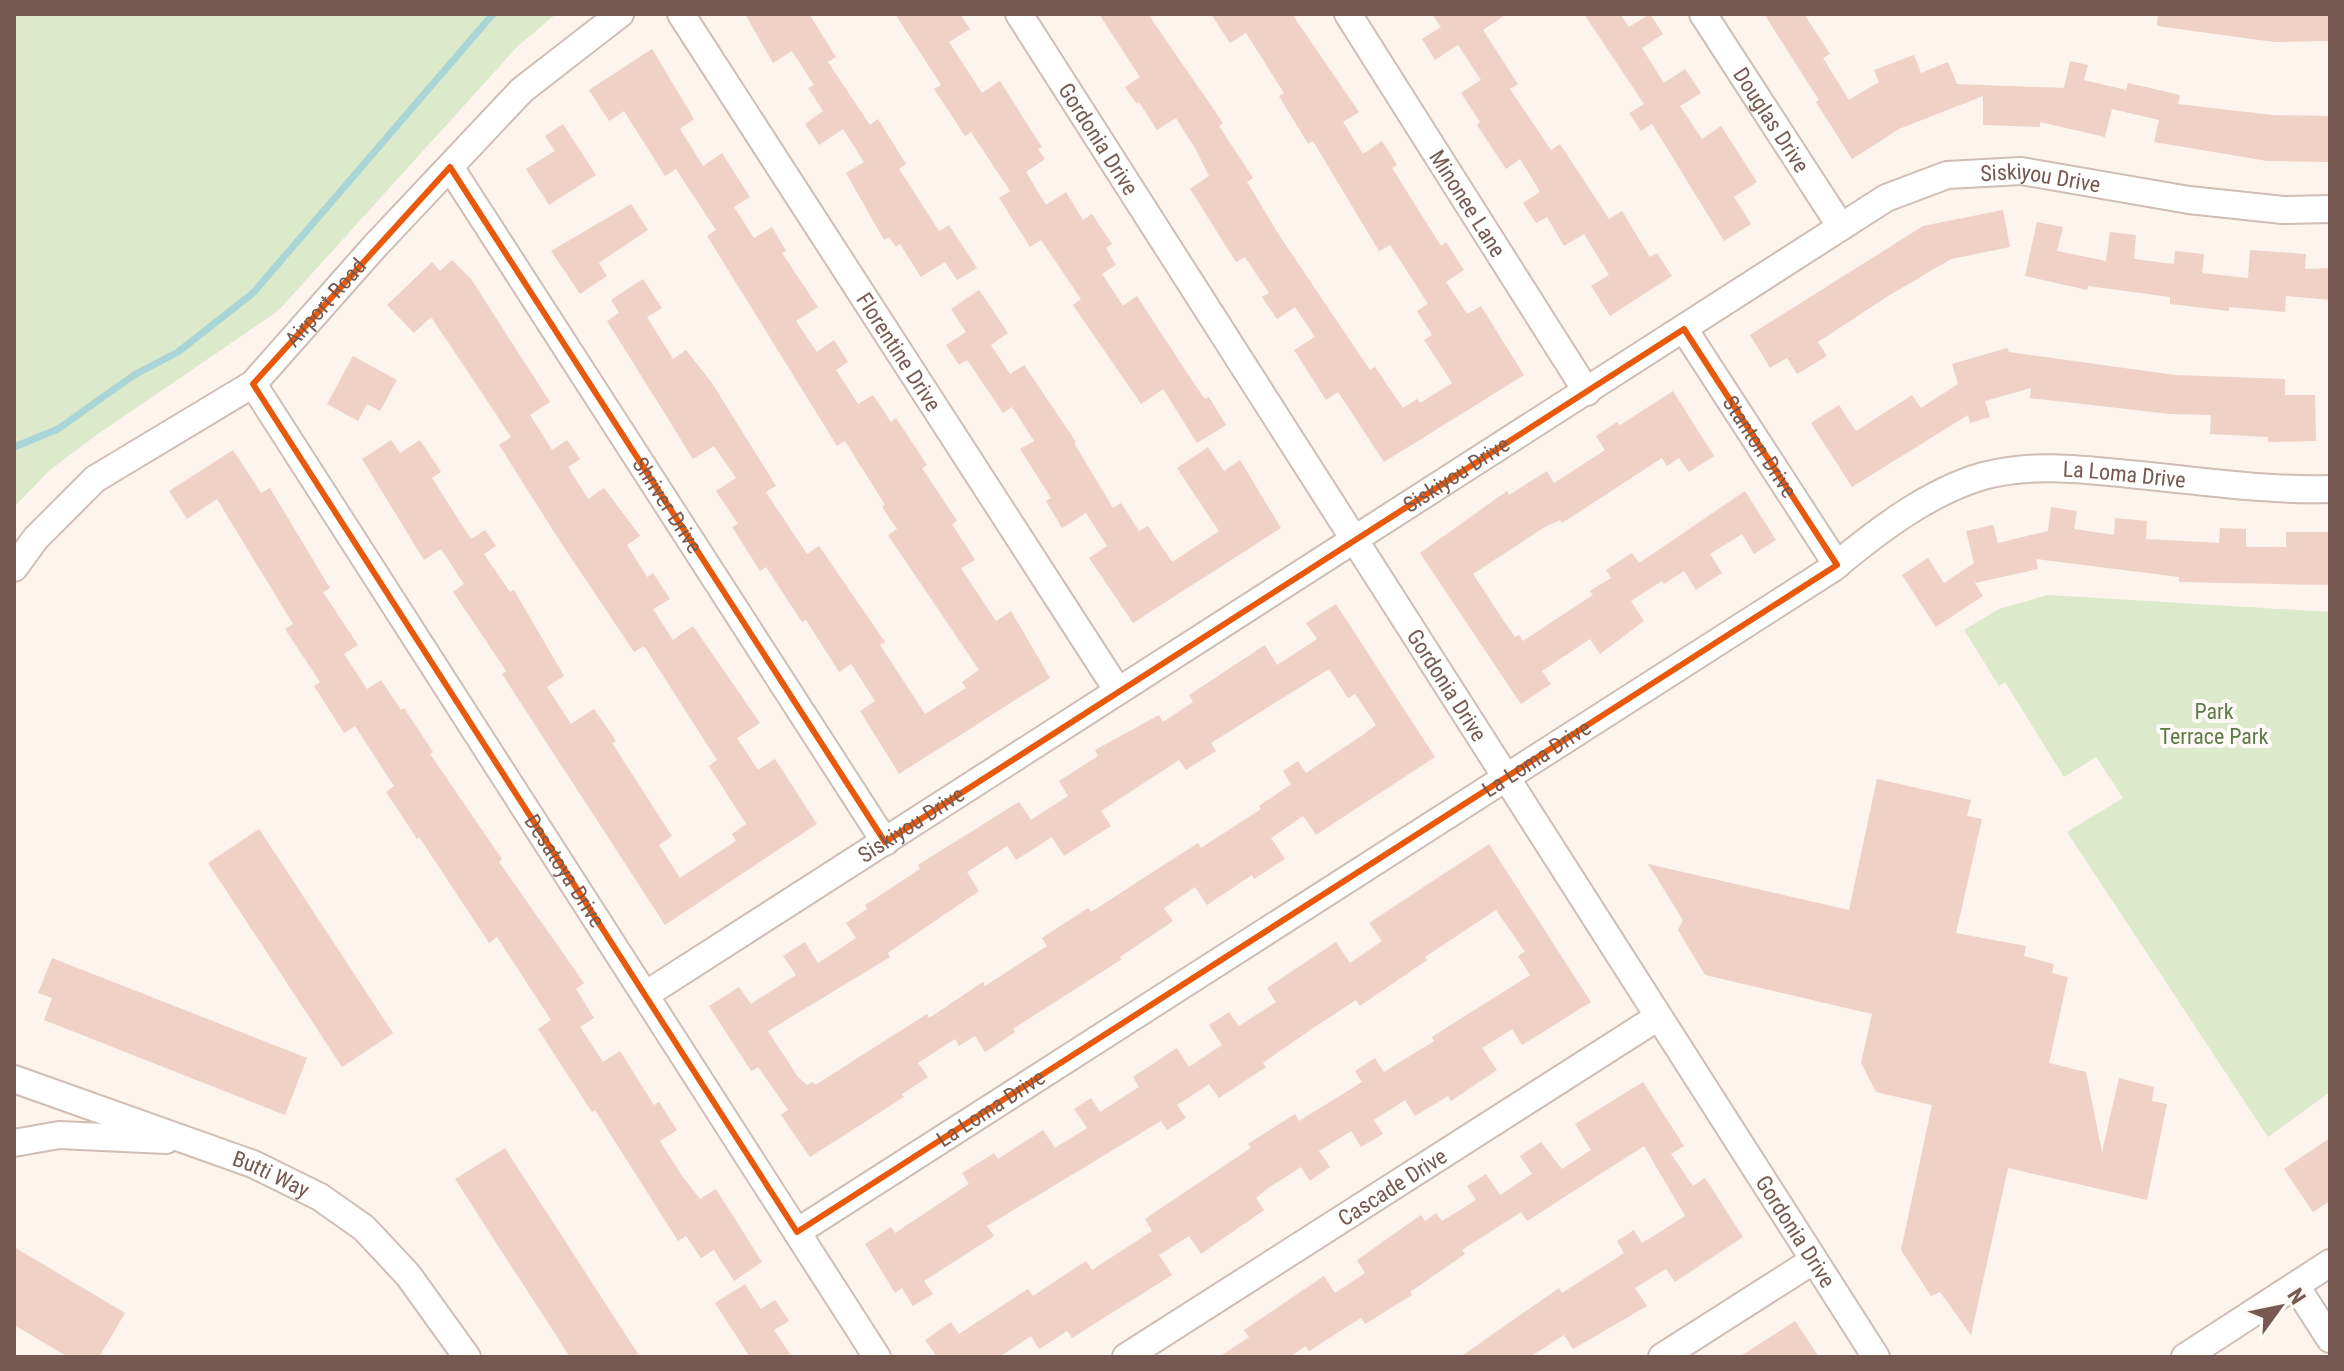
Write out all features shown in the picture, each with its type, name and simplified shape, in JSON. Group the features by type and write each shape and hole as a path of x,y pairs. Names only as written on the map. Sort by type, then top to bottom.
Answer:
{"street":[{"name":"Airport Road","path":"14,568 36,538 95,479 253,384 522,90 620,14"},
{"name":"Florentine Drive","path":"681,14 1118,691"},
{"name":"Gordonia Drive","path":"1019,14 1352,541 1876,1357"},
{"name":"Minonee Lane","path":"1348,14 1587,392"},
{"name":"Douglas Drive","path":"1703,14 1841,227"},
{"name":"Shriver Drive","path":"450,167 885,842"},
{"name":"Siskiyou Drive","path":"645,995 1886,198 1947,175 1983,170 2021,171 2189,200 2283,210 2330,209"},
{"name":"Stanton Drive","path":"1684,329 1837,565"},
{"name":"Desatoya Drive","path":"253,384 877,1357"},
{"name":"La Loma Drive","path":"797,1232 1837,565 1871,538 1951,488 1982,476 2019,469 2061,467 2263,487 2330,489"},
{"name":"Cascade Drive","path":"1126,1357 1658,1017"},
{"name":"Butti Way","path":"14,1079 199,1143 253,1164 320,1197 364,1228 408,1275 467,1357"},
{"path":"14,1143 59,1135 199,1143"},
{"path":"1662,1357 1814,1260"},
{"path":"2185,1357 2330,1263"},
{"path":"2296,1286 2330,1339"}],"highlighted area":[{"path":"450,167 885,842 1684,329 1837,565 797,1232 253,384"}],"green space":[{"path":"14,14 556,14 518,46 278,311 95,436 50,470 14,507"},
{"name":"Park Terrace Park","path":"2048,595 2330,612 2330,1092 2268,1137 2067,832 2123,798 2096,757 2064,777 2005,682 1999,686 1964,630 1999,609"}],"building":[{"path":"745,14 809,14 836,57 828,62 870,125 878,119 906,164 899,169 939,231 949,225 977,268 957,280 945,262 921,277 900,244 896,247 889,237 884,240 846,173 864,162 843,129 819,145 805,124 823,111 808,88 814,85 792,51 773,63"},
{"path":"895,14 960,14 970,29 949,42 982,93 1000,81 1042,147 1038,149 1045,159 1026,172 1046,205 1066,192 1083,220 1092,214 1112,244 1106,248 1116,265 1102,274 1123,306 1137,296 1193,382 1205,399 1209,397 1226,425 1197,443 1163,389 1141,404 1073,305 1081,299 1041,240 1030,247 999,198 1010,191 971,132 965,136 934,89 941,85"},
{"path":"1099,14 1148,14 1223,123 1219,126 1253,178 1247,182 1370,370 1375,367 1403,408 1417,399 1420,403 1452,383 1424,340 1432,335 1417,311 1428,304 1390,245 1379,251 1313,141 1308,144 1279,96 1284,93 1246,33 1230,43 1211,14 1292,14 1359,112 1343,122 1363,154 1382,141 1397,165 1392,168 1441,246 1446,242 1464,270 1446,282 1467,314 1481,306 1524,375 1384,462 1338,392 1326,400 1294,350 1315,337 1295,307 1277,319 1262,297 1269,293 1245,257 1236,262 1190,189 1209,176 1196,150 1176,118 1157,130 1139,102 1136,103 1125,87 1140,77"},
{"path":"1432,14 1507,14 1483,30 1518,84 1510,89 1551,150 1560,144 1609,219 1622,211 1650,257 1657,253 1672,276 1610,316 1591,286 1609,275 1584,234 1564,246 1547,217 1536,223 1523,203 1540,192 1520,159 1506,169 1477,125 1480,122 1461,93 1481,80 1458,45 1435,60 1422,39 1441,27"},
{"path":"1584,14 1620,14 1629,27 1650,14 1663,34 1642,48 1664,83 1685,69 1701,93 1680,106 1702,139 1721,126 1757,182 1734,197 1751,224 1724,241 1652,124 1641,131 1629,113 1644,104"},
{"path":"1764,14 1804,14 1830,54 1823,58 1849,100 1879,82 1874,70 1914,55 1921,73 1948,62 1957,84 2064,88 2070,61 2088,65 2084,80 2126,90 2128,83 2180,95 2178,104 2272,115 2330,116 2330,162 2267,161 2154,142 2159,120 2112,109 2105,137 2040,122 2040,127 1983,125 1983,96 1899,129 1852,159"},
{"path":"2158,14 2330,14 2330,41 2274,42 2157,26"},
{"path":"652,49 694,119 680,129 703,166 722,153 750,197 734,207 754,238 772,227 786,251 782,253 818,307 796,321 817,352 834,340 848,362 836,370 858,404 873,395 891,422 896,418 927,465 922,468 957,521 952,524 975,560 961,568 996,621 1011,611 1050,678 899,774 860,711 875,701 851,664 839,672 806,620 802,622 766,567 760,571 732,527 738,524 716,491 736,478 714,446 693,459 607,321 619,313 611,300 643,279 662,308 647,317 673,359 686,350 712,383 776,486 766,492 807,554 819,546 885,642 880,645 925,714 966,688 962,682 979,670 888,535 897,529 845,441 837,446 707,236 716,230 676,169 665,176 624,111 609,121 589,90"},
{"path":"563,124 596,175 549,205 526,169 555,151 545,136"},
{"path":"631,204 648,230 599,263 607,276 580,294 551,251"},
{"path":"2003,210 2010,247 1951,259 1888,296 1818,342 1827,356 1797,374 1787,358 1770,368 1750,335 1923,226"},
{"path":"2037,222 2063,227 2057,251 2106,261 2110,232 2136,235 2134,259 2174,264 2175,251 2204,254 2202,273 2248,278 2250,250 2306,254 2305,269 2330,268 2330,300 2286,296 2285,312 2229,307 2229,311 2170,304 2170,297 2088,286 2087,290 2025,276"},
{"path":"452,260 471,279 550,402 530,415 552,450 567,440 580,459 568,467 588,499 604,488 640,536 627,545 647,577 653,573 670,599 653,609 673,640 693,626 760,723 737,738 758,770 775,759 817,824 665,925 502,674 506,671 453,592 464,584 441,549 424,560 362,459 391,440 400,453 420,440 441,472 432,478 471,539 485,530 496,546 484,554 510,592 514,590 564,676 547,687 571,724 594,709 616,741 612,743 672,836 659,845 680,878 736,841 732,834 746,824 709,766 717,760 644,646 634,652 563,546 499,445 511,437 431,317 414,333 387,305 432,262 440,271"},
{"path":"979,290 1008,333 991,345 1010,374 1024,365 1076,442 1113,508 1121,503 1139,531 1148,526 1172,562 1219,531 1177,468 1208,447 1224,471 1240,460 1281,528 1133,623 1089,558 1107,546 1086,513 1062,528 1046,501 1051,498 1020,449 1034,441 1012,407 1003,413 967,360 959,365 946,345 966,332 951,309"},
{"path":"2007,348 2009,352 2175,375 2285,379 2285,395 2315,395 2316,441 2268,442 2268,437 2210,434 2211,415 2170,414 2030,398 2031,388 1985,401 1990,417 1970,423 1968,415 1852,487 1811,423 1839,405 1856,431 1912,395 1921,408 1958,384 1952,364"},
{"path":"353,356 397,380 380,411 367,404 358,421 327,404"},
{"path":"1673,391 1714,456 1689,472 1679,458 1667,466 1662,458 1562,523 1560,520 1543,528 1473,574 1503,620 1515,637 1519,635 1523,641 1593,595 1590,591 1611,578 1606,570 1632,553 1639,563 1745,491 1776,540 1754,554 1742,534 1710,554 1722,573 1696,590 1684,571 1664,584 1662,581 1631,601 1644,621 1600,654 1590,639 1542,671 1551,684 1521,704 1420,553 1507,491 1509,495 1547,471 1554,483 1605,450 1596,436 1617,422 1620,425"},
{"path":"233,450 261,493 270,488 330,588 323,592 358,645 344,654 367,689 381,680 401,710 404,708 433,752 430,754 502,859 499,862 584,983 576,989 594,1018 580,1027 603,1062 620,1051 654,1105 659,1102 677,1130 660,1141 680,1173 700,1199 716,1189 762,1262 734,1281 714,1250 701,1258 686,1236 678,1241 595,1110 592,1112 538,1029 551,1020 497,937 489,943 386,792 394,786 355,726 344,733 314,686 320,682 285,629 293,624 217,499 187,519 169,491"},
{"path":"2051,507 2077,511 2074,529 2114,535 2115,518 2147,521 2146,539 2219,543 2220,528 2246,529 2246,547 2286,547 2286,532 2330,532 2330,585 2179,582 2179,577 2036,559 2038,569 1975,583 1983,596 1936,627 1902,575 1928,558 1944,583 1974,563 1966,531 1993,525 1998,543 2048,531"},
{"path":"1336,604 1435,757 1316,835 1303,816 1271,838 1285,859 1254,879 1252,875 1207,905 1195,887 1164,908 1173,921 1120,957 1122,959 1013,1029 1015,1032 985,1052 975,1036 959,1046 955,1039 918,1063 928,1077 902,1094 904,1097 810,1157 781,1115 788,1110 758,1067 751,1071 709,1006 739,987 751,1004 796,975 783,956 805,942 818,963 856,938 846,923 867,909 865,905 920,869 918,865 1019,802 1031,820 1068,796 1059,781 1098,756 1095,750 1159,715 1163,722 1193,702 1189,695 1265,645 1277,665 1317,639 1306,623","holes":["1329,669 1348,698 1355,694 1376,725 1306,773 1298,761 1283,771 1291,784 1259,806 1261,809 1201,848 1198,843 1091,912 1088,908 1042,938 1047,946 985,986 983,982 929,1018 927,1014 815,1085 813,1082 807,1085 798,1077 768,1031 890,957 888,953 979,891 967,872 1007,846 1016,860 1052,837 1064,856 1111,826 1101,811 1179,760 1186,770 1216,751 1211,743"]},
{"path":"1877,779 1971,800 1967,816 1982,819 1956,933 2026,946 2024,956 2054,964 2052,973 2068,977 2049,1063 2086,1072 2102,1152 2119,1078 2154,1087 2152,1101 2167,1104 2147,1200 2008,1168 1971,1335 1940,1292 1931,1296 1901,1250 1932,1105 1876,1092 1861,1063 1872,1014 1705,975 1678,930 1683,920 1648,864 1849,910"},
{"path":"259,829 393,1033 342,1067 208,863"},
{"path":"1489,844 1591,1002 1522,1045 1512,1029 1482,1048 1497,1070 1451,1101 1448,1096 1415,1116 1405,1100 1374,1120 1383,1134 1361,1147 1351,1131 1319,1151 1330,1167 1310,1181 1301,1167 1268,1188 1256,1198 1264,1210 1201,1254 1189,1236 1159,1255 1172,1275 1072,1338 1067,1331 1039,1349 1031,1336 999,1357 937,1357 925,1340 951,1322 959,1334 1028,1289 1033,1296 1086,1261 1092,1270 1152,1231 1145,1219 1251,1148 1248,1144 1295,1114 1299,1121 1362,1082 1355,1071 1375,1058 1384,1072 1434,1041 1432,1037 1530,975 1518,956 1525,952 1496,910 1425,957 1427,960 1360,1006 1356,1000 1316,1026 1263,1063 1266,1067 1219,1098 1209,1084 1177,1105 1186,1118 1167,1130 1161,1121 987,1226 994,1236 924,1281 933,1294 913,1306 902,1288 895,1293 865,1244 891,1227 895,1233 969,1184 962,1173 994,1153 998,1159 1043,1130 1055,1148 1087,1128 1074,1109 1091,1098 1100,1112 1139,1087 1133,1077 1177,1048 1189,1067 1222,1045 1209,1025 1229,1012 1239,1026 1276,1002 1267,988 1336,942 1350,963 1382,941 1369,923"},
{"path":"52,958 307,1058 285,1115 44,1020 52,998 38,993"},
{"path":"1643,1082 1684,1146 1671,1154 1693,1186 1705,1178 1743,1237 1675,1282 1666,1269 1635,1288 1647,1306 1573,1349 1564,1335 1530,1357 1460,1357 1559,1288 1562,1293 1624,1253 1617,1241 1634,1230 1642,1243 1685,1216 1644,1146 1527,1221 1521,1212 1462,1250 1465,1254 1410,1292 1412,1295 1365,1324 1361,1318 1309,1351 1306,1346 1290,1357 1219,1357 1249,1337 1244,1330 1324,1276 1335,1293 1365,1273 1357,1260 1421,1215 1425,1221 1436,1213 1442,1221 1476,1200 1467,1186 1486,1174 1500,1195 1532,1174 1520,1156 1541,1142 1562,1169 1591,1150 1575,1124"},
{"path":"2330,1138 2330,1201 2313,1212 2284,1169"},
{"path":"505,1148 640,1357 570,1357 455,1179"},
{"path":"14,1247 125,1313 99,1357 68,1357 14,1325"},
{"path":"745,1284 761,1309 775,1300 789,1321 774,1330 792,1357 750,1357 715,1303"},
{"path":"1795,1321 1819,1357 1739,1357"}],"waterway":[{"path":"14,447 58,429 134,375 178,352 253,293 493,14"}]}
